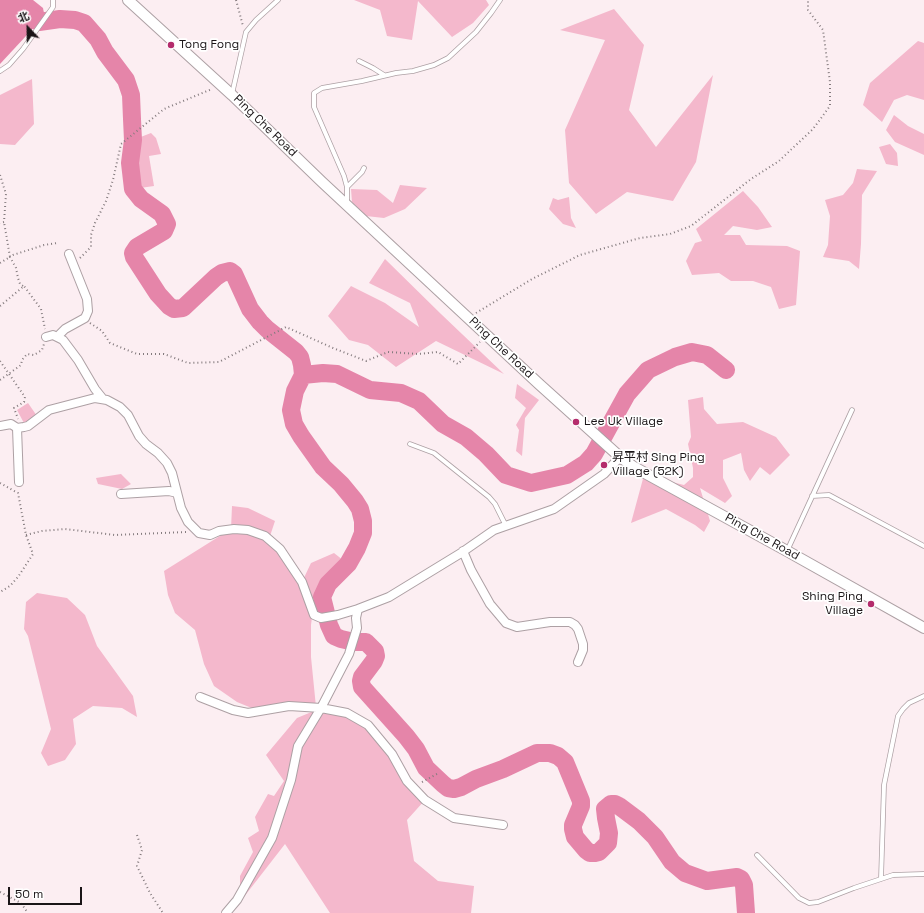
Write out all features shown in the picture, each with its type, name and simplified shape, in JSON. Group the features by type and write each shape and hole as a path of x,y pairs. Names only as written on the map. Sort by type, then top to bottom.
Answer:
{"street":[{"name":"Ping Che Road","path":"128,0 232,95 486,335 618,455 634,467 787,550 924,628"},
{"path":"58,337 65,329 85,318 88,311 87,299 69,254"},
{"path":"46,337 54,335 63,340 103,399"},
{"path":"0,426 11,424 17,428 28,426 49,410 95,398 107,400 120,407 128,415 139,436 167,463 172,473 177,493 188,522 199,533 210,535 219,531 234,529 248,530 265,536 280,549 302,582 314,615 319,617 338,615 389,597 494,530 554,509 604,474 618,455"},
{"path":"17,428 19,482"},
{"path":"121,494 169,491 177,493"},
{"path":"463,551 470,570 490,604 506,623 517,628 550,622 570,622 575,624 583,644 583,650 578,662"},
{"path":"226,913 237,900 272,838 291,780 298,746 321,708 349,654 355,632 358,609"},
{"path":"200,697 233,710 248,713 289,706 321,708 347,713 368,725 392,754 407,781 425,800 454,818 503,825"}],"lane":[{"path":"0,71 23,49 36,28 53,7 53,0"},
{"path":"232,95 246,35 256,20 278,0"},
{"path":"348,205 346,197 347,187 344,176 314,107 314,93 316,90 384,75 413,71 434,65 448,58 476,32 492,13 500,0"},
{"path":"359,61 384,75"},
{"path":"347,187 364,168"},
{"path":"787,550 852,410"},
{"path":"410,444 434,453 489,497 495,504 506,526"},
{"path":"812,496 828,495 924,546"},
{"path":"881,879 884,785 898,716 909,703 924,696"},
{"path":"757,856 799,898 809,903 818,902 893,875 924,874"}],"path":[{"path":"236,0 246,35"},
{"path":"468,318 532,280 580,255 640,238 670,234 690,226 751,179 779,161 813,129 830,106 830,82 823,30 808,10 808,0"},
{"path":"73,264 91,247 91,235 111,187 121,144 164,109 215,88"},
{"path":"0,175 6,194 4,222 10,257 16,268 20,284 41,309 48,343 45,342 42,350 34,355 27,354 22,360 21,364 0,380"},
{"path":"0,223 4,222"},
{"path":"0,263 13,254 56,243"},
{"path":"0,306 24,287"},
{"path":"85,318 102,331 110,343 137,354 164,354 188,363 219,362 286,326 333,348 366,361 388,352 418,354 438,352 458,364 486,335"},
{"path":"0,361 25,398 24,402 14,408 19,417 17,428"},
{"path":"0,483 18,493 26,534 33,554 18,577 10,586 0,592"},
{"path":"26,534 65,529 114,534 197,531"},
{"path":"422,782 437,774"},
{"path":"137,835 142,850 137,866 150,892 163,913"},
{"path":"0,892 21,903 28,913"}],"shaded area":[{"path":"0,0 33,0 43,8 44,13 39,22 0,64"},
{"path":"354,0 486,0 489,5 473,23 452,37 418,1 412,40 387,36 380,10"},
{"path":"614,9 644,45 629,110 656,147 713,75 696,162 673,201 627,192 596,214 569,183 565,130 605,40 560,30"},
{"path":"918,41 924,43 924,100 907,95 894,100 882,122 863,105 870,83"},
{"path":"32,79 34,124 15,145 0,144 0,95"},
{"path":"894,115 908,126 924,134 924,155 895,142 886,130"},
{"path":"151,133 156,138 161,154 149,156 154,186 133,189 130,163 133,140"},
{"path":"890,144 897,153 898,166 886,164 879,147"},
{"path":"857,169 877,171 862,195 859,269 849,261 823,257 828,245 830,216 825,200 843,195 853,183"},
{"path":"400,185 427,188 405,209 384,218 366,216 352,202 351,189 377,190 393,203"},
{"path":"743,191 758,207 772,227 757,230 733,226 724,235 740,235 746,245 787,246 800,251 796,305 779,309 771,287 753,281 731,281 719,273 692,275 686,261 695,243 702,241 696,229"},
{"path":"569,197 571,218 576,228 563,224 549,209 553,198 558,200"},
{"path":"385,259 504,374 436,341 396,367 368,345 349,340 328,316 351,286 385,303 419,327 410,303 369,283"},
{"path":"517,384 539,400 525,418 522,456 516,451 519,430 516,425 526,408 515,398"},
{"path":"703,397 704,409 717,424 743,422 776,437 790,455 770,475 760,467 750,481 744,470 741,453 723,460 723,478 732,496 725,503 700,488 710,521 704,532 695,525 666,509 631,523 644,475 684,485 693,477 693,468 688,444 691,437 688,400"},
{"path":"28,403 37,416 25,425 17,410"},
{"path":"121,474 131,484 122,489 98,484 96,478"},
{"path":"232,506 248,508 275,521 269,539 302,582 311,563 334,553 348,564 324,590 322,597 325,610 312,617 311,657 316,707 259,711 237,702 214,686 204,664 195,630 175,613 168,595 164,571 231,529"},
{"path":"37,593 67,598 85,615 97,646 133,696 137,717 122,708 93,706 73,719 76,744 65,760 48,766 41,753 51,729 28,636 24,629 26,602"},
{"path":"321,708 347,713 371,729 425,800 407,820 414,861 438,881 474,886 471,913 330,913 285,844 240,902 240,876 253,852 248,838 259,831 255,817 268,794 274,796 284,781 266,755 297,718"}],"waterway":[{"path":"24,14 39,22 60,19 75,20 84,23 98,39 105,52 126,80 131,95 133,140 130,163 133,189 141,199 162,214 167,224 164,231 137,247 133,253 134,257 158,294 169,306 174,309 183,308 216,277 222,273 230,271 234,274 250,309 260,322 300,357 303,375 295,391 291,410 294,424 323,467 341,484 355,501 360,509 363,521 363,533 357,548 348,564 328,584 322,597 329,625 334,636 354,642 366,642 375,651 376,656 374,661 362,677 362,687 406,736 416,749 426,768 448,788 454,789 537,753 550,753 558,756 565,762 581,801 581,806 573,825 573,829 575,837 586,850 590,853 599,852 608,843 609,833 605,809 611,804 615,804 639,821 655,837 672,862 685,873 707,881 737,877 741,879 744,885 746,913"},
{"path":"303,375 323,373 337,374 370,390 401,393 419,401 443,424 466,437 486,454 506,475 531,483 567,475 586,463 594,454 627,394 648,370 675,357 692,352 707,355 726,370"}],"place":[{"name":"Tong Fong","path":"171,45"},
{"name":"Lee Uk Village","path":"576,422"},
{"name":"昇平村 Sing Ping Village (52K)","path":"604,465"},
{"name":"Shing Ping Village","path":"871,604"}]}
